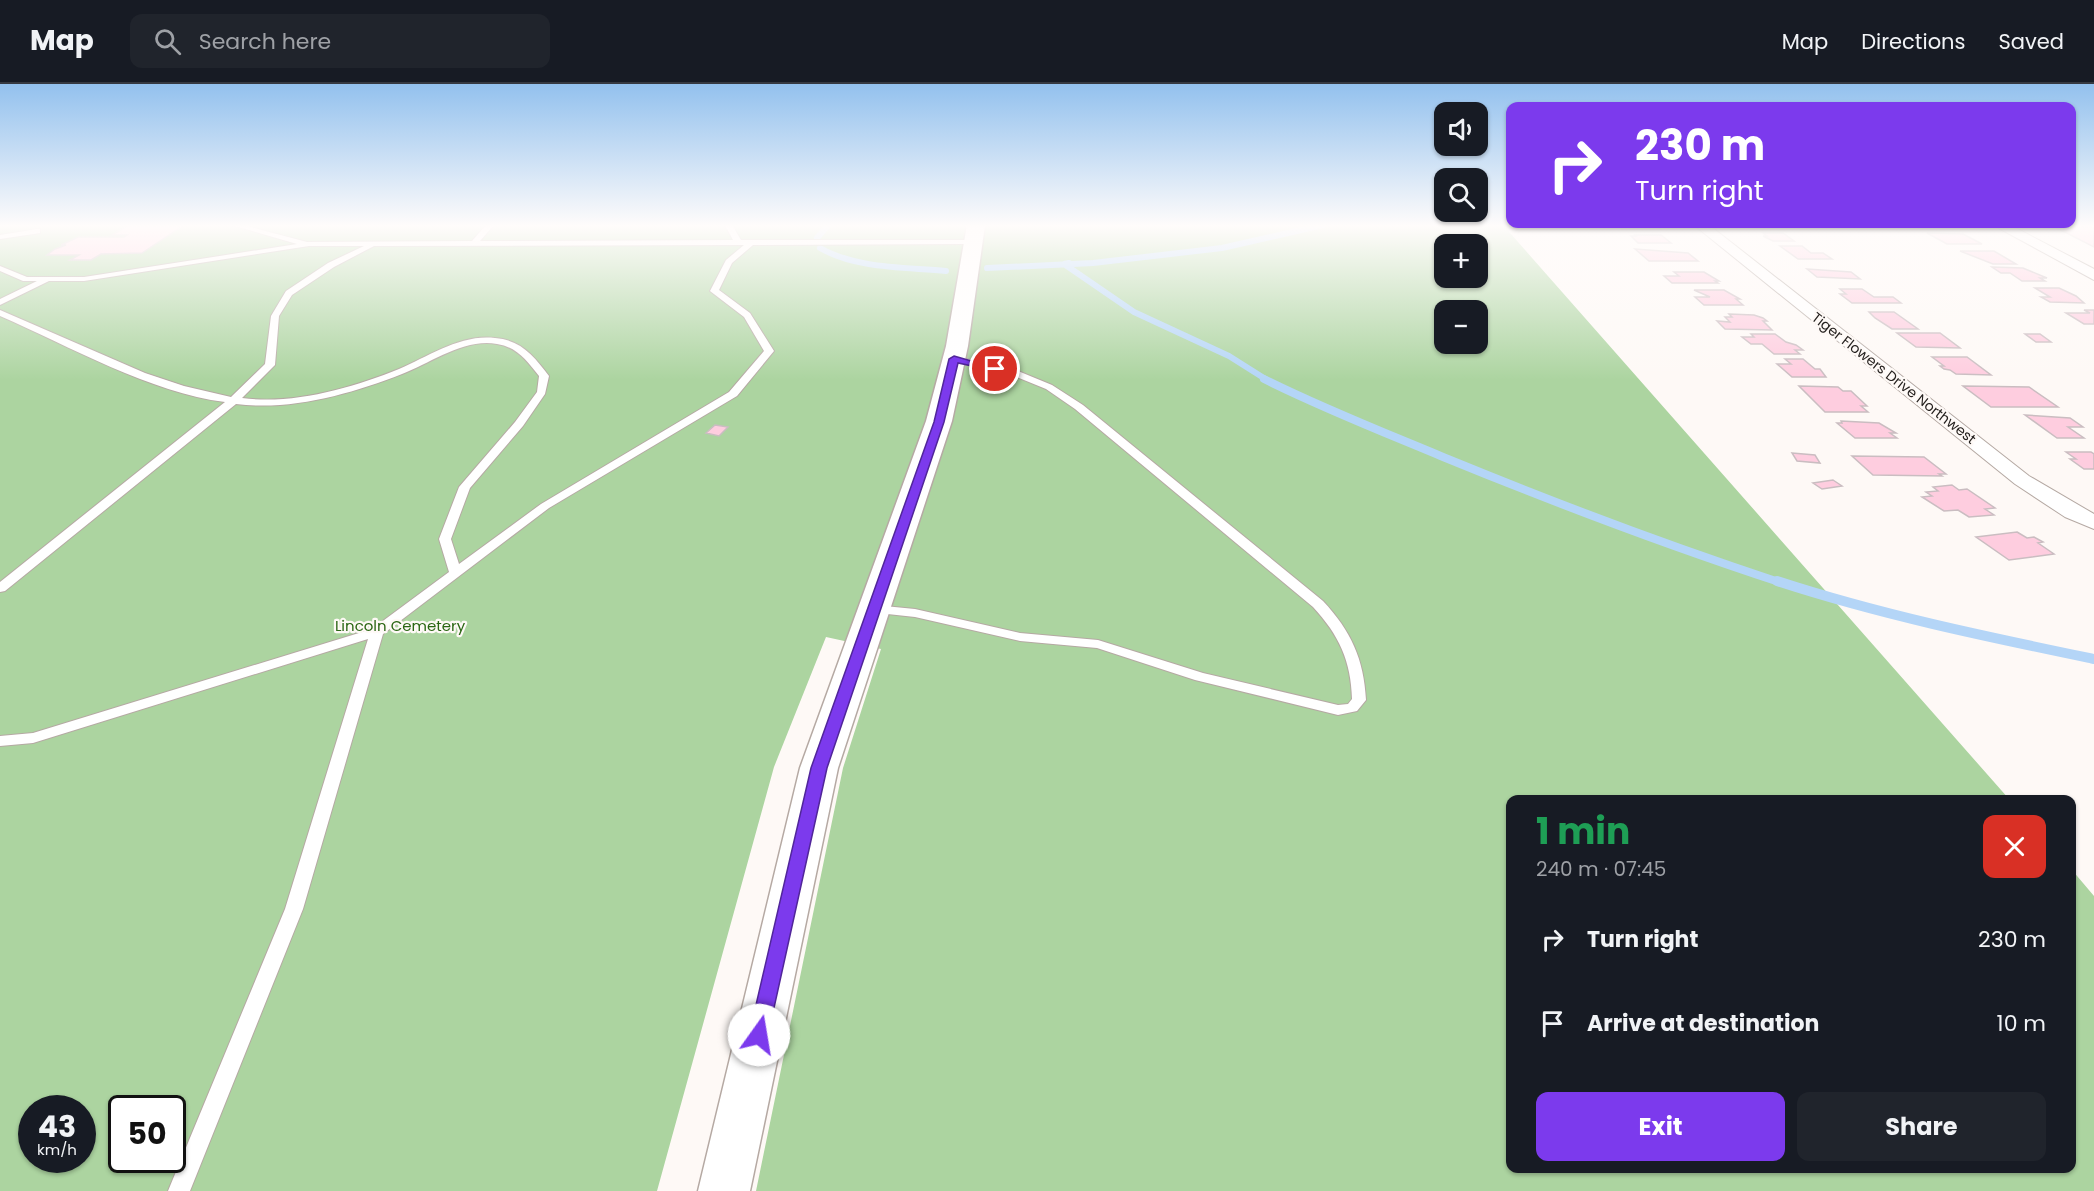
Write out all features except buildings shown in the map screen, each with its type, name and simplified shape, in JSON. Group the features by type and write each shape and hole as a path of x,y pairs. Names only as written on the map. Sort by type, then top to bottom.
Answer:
{"main road":[{"path":"724,1191 819,768 939,422 954,359 968,277"}],"street":[{"name":"Tiger Flowers Drive Northwest","path":"1766,277 2022,480 2073,512 2094,522"}],"lane":[{"path":"20,277 26,279 84,279 99,277"},
{"path":"0,588 233,401 270,365 275,316 289,293 314,277"},
{"path":"0,741 33,738 377,632 545,506 733,394 769,351 747,315 714,291 721,277"},
{"path":"0,302 50,279"},
{"path":"0,313 157,382 233,401 286,402 334,393 400,372 470,341 493,340 510,344 527,355 544,376 542,392 519,424 465,487 445,538 456,573"},
{"path":"874,609 915,613 1020,637 1098,644 1200,677 1338,710 1352,708 1359,700 1359,675 1345,635 1318,604 1079,407 1049,387 1015,373 954,359"},
{"path":"179,1191 294,909 377,632"}],"green space":[{"name":"Lincoln Cemetery","path":"0,277 1434,277 1434,288 1488,288 1488,277 1549,277 2005,795 1506,795 1506,1173 2076,1173 2076,875 2094,896 2094,1191 756,1191 843,768 881,649 826,637 774,767 657,1191 0,1191"}],"waterway":[{"path":"1082,277 1134,312 1229,356 1267,380"},
{"path":"1264,379 1355,420 1531,492 1782,583"},
{"path":"1777,581 1895,615 2094,659"}],"route":[{"path":"759,1035 819,768 939,422 954,359 995,369"}]}
